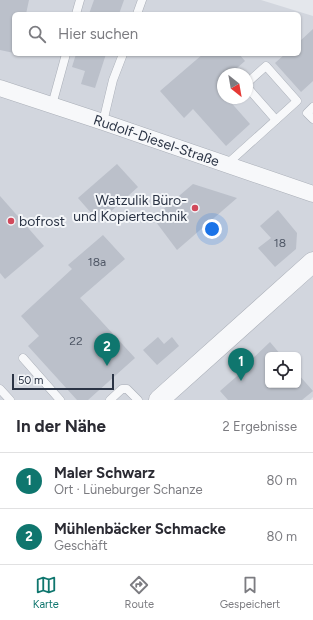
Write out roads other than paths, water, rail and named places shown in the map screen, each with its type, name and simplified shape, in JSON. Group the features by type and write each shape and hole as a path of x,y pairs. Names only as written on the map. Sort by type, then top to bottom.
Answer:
{"street":[{"name":"Rudolf-Diesel-Straße","path":"0,88 313,194"},
{"path":"159,400 313,262"}],"lane":[{"path":"77,12 80,0"},
{"path":"138,12 142,0"},
{"path":"52,105 65,56"},
{"path":"103,122 113,80 122,56"},
{"path":"226,165 297,101 266,66 253,78"},
{"path":"253,94 276,120"},
{"path":"313,107 307,112 313,119"},
{"path":"23,358 60,400"},
{"path":"110,400 122,389 127,388 138,400"},
{"path":"0,389 10,400"}],"place":[{"name":"Watzulik Büro- und Kopiertechnik","path":"195,208"},
{"name":"bofrost","path":"11,221"},
{"name":"Mühlenbäcker Schmacke","path":"107,366"},
{"name":"Maler Schwarz","path":"241,381"}]}
